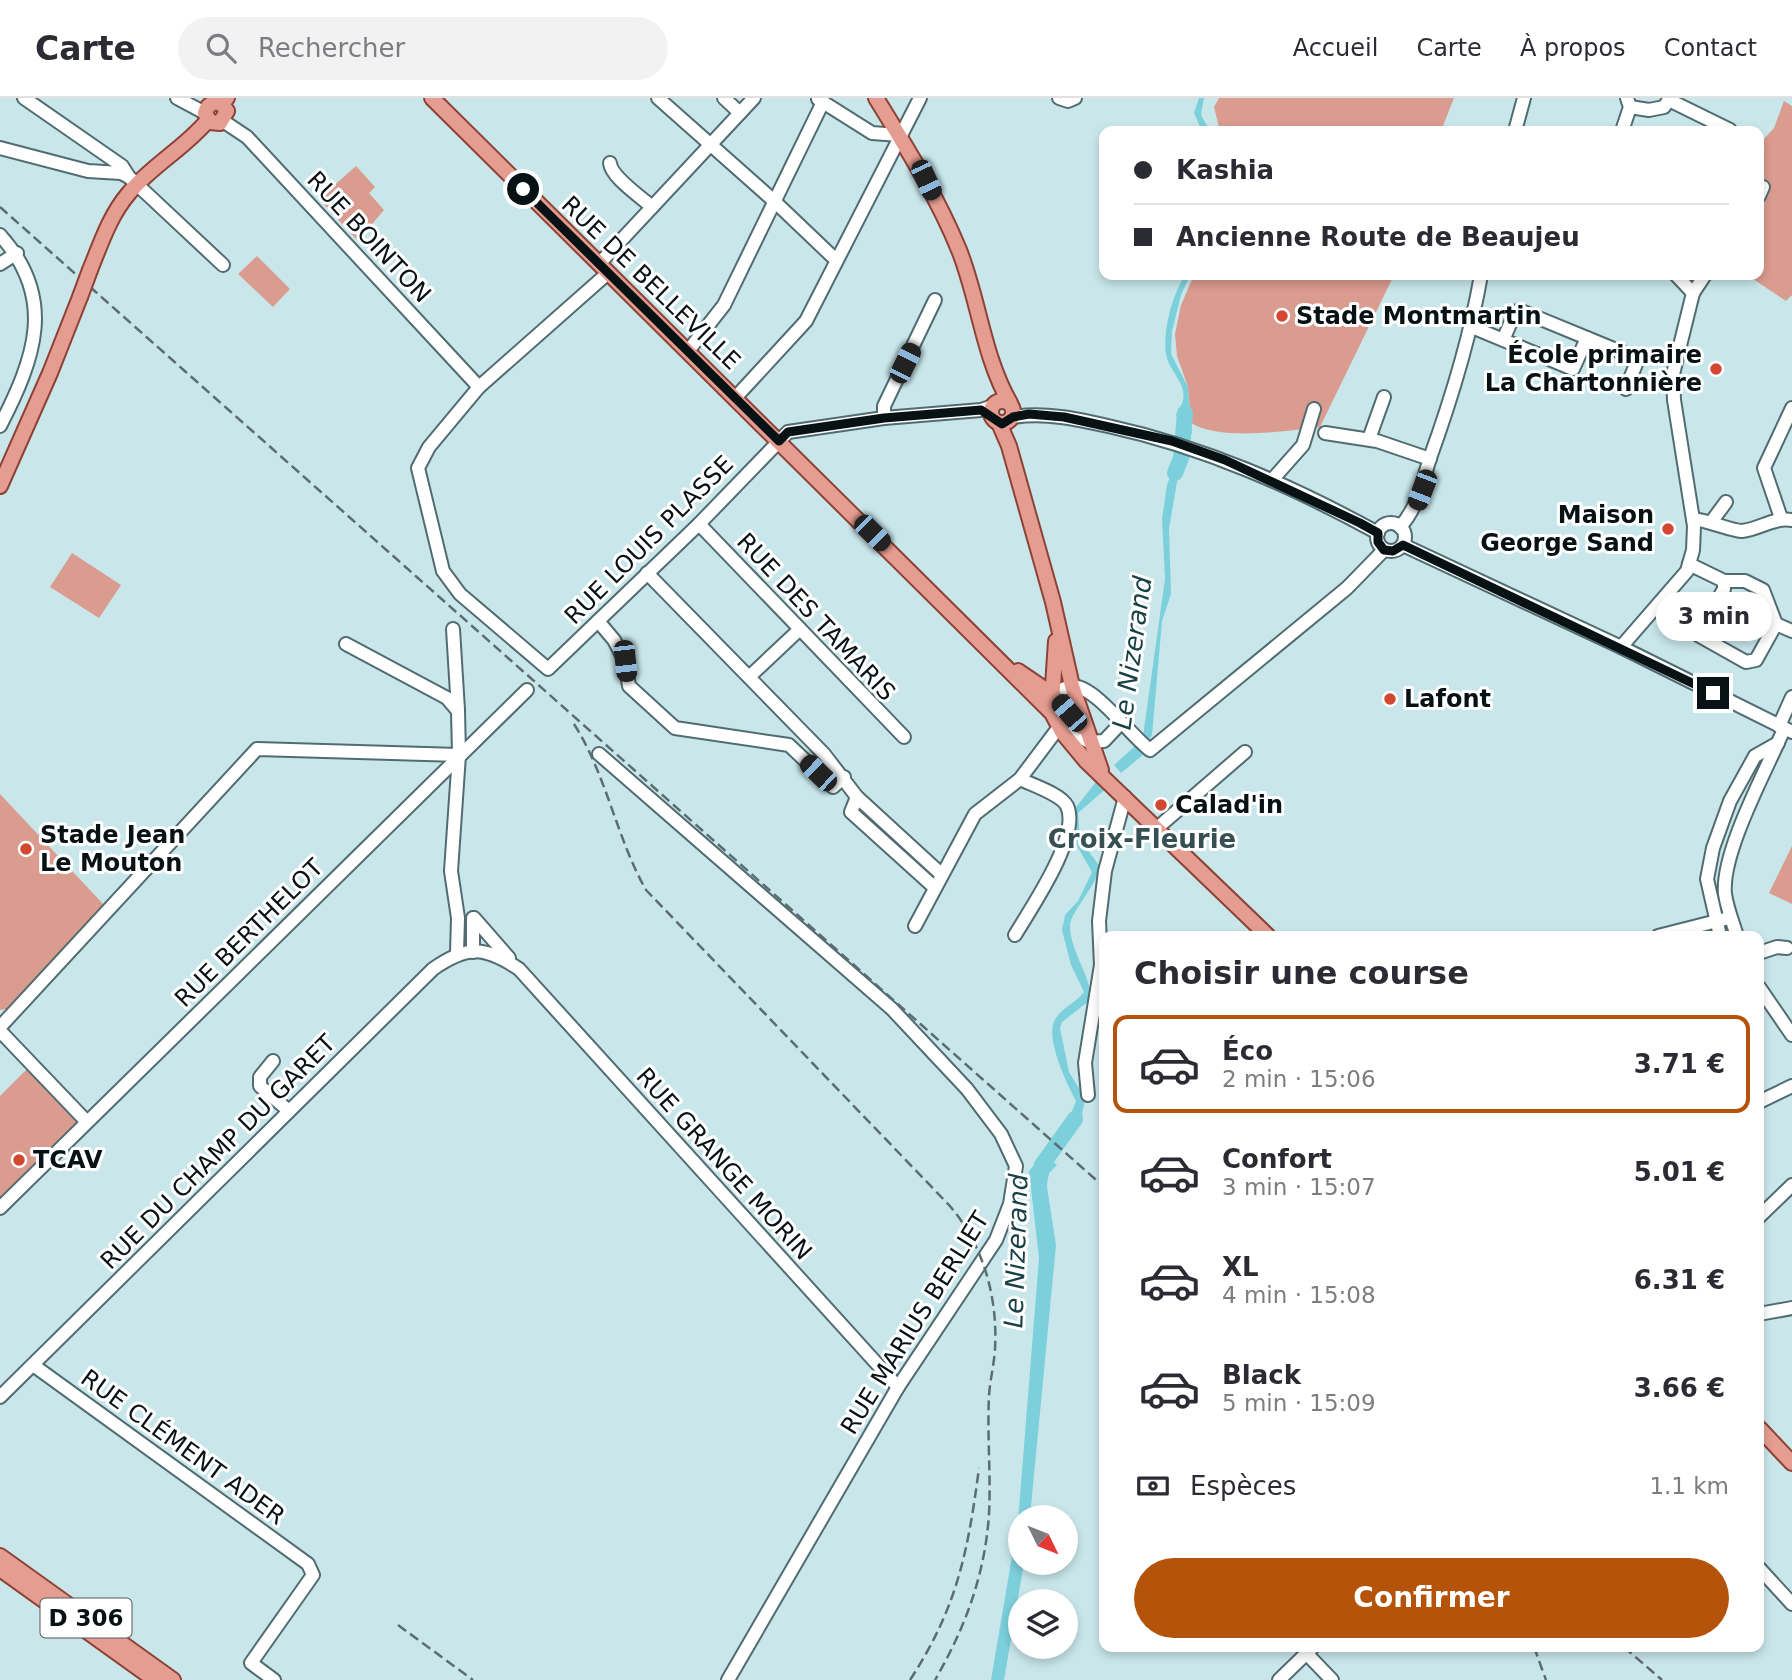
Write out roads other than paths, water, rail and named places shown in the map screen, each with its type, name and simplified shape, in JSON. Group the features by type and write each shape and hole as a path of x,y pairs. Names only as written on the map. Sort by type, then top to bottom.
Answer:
{"main road":[{"name":"RUE DE BELLEVILLE","path":"432,98 989,651"},
{"path":"876,98 926,180 960,251 997,380 1000,412 1072,686 1087,738 1108,780"},
{"path":"0,486 117,209 134,181 195,135 218,107"},
{"path":"1052,713 1056,625"},
{"path":"989,651 1052,694 1087,738"},
{"path":"989,651 1052,713 1059,727 1086,761 1263,931"},
{"path":"1764,1433 1792,1463"},
{"name":"D 306","path":"0,1556 173,1680"},
{"name":"D 306","path":"0,1569 155,1680"}],"street":[{"path":"24,98 122,166 134,181 223,265"},
{"name":"RUE BOINTON","path":"177,98 218,107 479,387"},
{"path":"657,98 773,200 836,260"},
{"path":"724,98 740,113"},
{"path":"479,387 603,268 652,207 754,98"},
{"path":"736,397 806,321 920,98"},
{"path":"1059,98 1068,101 1075,98"},
{"path":"1517,126 1524,98"},
{"path":"1623,126 1628,102 1649,110 1664,107 1670,99 1722,126"},
{"path":"688,351 724,305 820,100 872,134 899,135"},
{"path":"0,148 88,171 121,173 134,181"},
{"path":"610,163 616,178 627,183 652,207"},
{"path":"0,234 16,253 36,304 37,332 27,368 0,426"},
{"path":"0,264 16,253"},
{"path":"1400,527 1414,508 1452,398 1472,327 1480,280"},
{"path":"1681,280 1693,293"},
{"path":"1622,647 1671,592 1689,564 1693,550 1693,519 1672,374 1693,293 1702,280"},
{"path":"884,418 884,405 935,300"},
{"path":"1503,340 1519,310 1638,359 1626,389"},
{"path":"1472,327 1571,375 1587,338"},
{"name":"RUE LOUIS PLASSE","path":"479,387 429,447 418,468 443,571 460,594 548,669 699,524 779,441"},
{"path":"1369,439 1384,397"},
{"path":"1693,519 1712,521 1739,531 1787,519 1764,468 1792,408"},
{"path":"1272,480 1303,445 1314,410"},
{"path":"779,441 788,432 884,418 1000,412 1064,417 1193,447 1272,480 1378,533"},
{"path":"1325,433 1369,439 1430,459"},
{"path":"1712,521 1726,502"},
{"name":"RUE DES TAMARIS","path":"699,524 904,737"},
{"path":"1388,524 1400,527 1405,536 1403,545 1393,551 1384,550 1378,542 1378,533 1388,524"},
{"path":"1403,545 1622,647 1785,729"},
{"path":"1052,694 1072,686 1089,690 1133,737 1150,750 1347,588 1384,550"},
{"path":"1689,564 1724,581 1745,580 1763,590 1776,624 1792,631"},
{"path":"647,573 844,777 857,797 941,874"},
{"path":"1724,581 1724,589 1698,635 1746,662 1756,660 1776,624"},
{"path":"598,621 614,640 625,661 629,686 675,728 789,745 833,787 844,777"},
{"path":"453,629 459,755 451,871 458,918 457,953 473,952 474,918 458,918"},
{"path":"749,677 800,629"},
{"path":"346,644 447,698 458,711"},
{"name":"RUE BERTHELOT","path":"0,1208 527,690"},
{"path":"1736,931 1725,893 1727,871 1735,841 1785,729 1792,697"},
{"path":"915,926 975,814 1020,779 1059,727 1087,738 1104,741 1121,723"},
{"path":"1719,931 1707,878 1713,848 1730,801 1755,756 1778,743"},
{"path":"87,1122 0,1029 257,749 459,755"},
{"path":"1156,829 1245,752"},
{"name":"RUE MARIUS BERLIET","path":"599,754 892,1009 967,1089 1006,1144 1016,1166 1010,1204 996,1240 898,1387 728,1680"},
{"path":"1015,935 1068,839 1068,807 1063,800 1020,779"},
{"path":"857,797 851,812 934,887"},
{"path":"1099,931 1105,871 1125,797"},
{"path":"1677,931 1732,917"},
{"name":"RUE GRANGE MORIN","path":"474,918 898,1387"},
{"path":"1764,952 1787,948"},
{"name":"RUE GRANGE MORIN","path":"473,952 497,954 519,969"},
{"name":"RUE DU CHAMP DU GARET","path":"0,1397 433,970 457,953"},
{"path":"1088,1095 1085,1063 1099,977"},
{"path":"1764,994 1792,1035"},
{"path":"273,1061 260,1077 260,1086 289,1111"},
{"path":"1764,1100 1792,1086"},
{"path":"1764,1212 1792,1185"},
{"path":"1764,1313 1792,1308"},
{"name":"RUE CLÉMENT ADER","path":"33,1365 308,1564 313,1574 251,1663 274,1680"},
{"path":"1764,1573 1792,1604"},
{"path":"1279,1680 1307,1652"},
{"path":"1311,1652 1332,1680"}],"water":[{"path":"1199,98 1204,98 1201,115 1207,126 1200,126 1194,113"},
{"path":"1182,280 1188,280 1172,331 1171,354 1188,387 1192,434 1179,430 1176,414 1184,394 1166,354 1166,334 1176,293"},
{"path":"1179,453 1186,454 1179,470 1169,529 1171,594 1162,621 1152,735 1148,741 1143,736 1165,579 1162,519 1167,485"},
{"path":"1135,746 1144,754 1121,773 1114,765"},
{"path":"1099,778 1108,787 1078,813 1080,839 1100,867 1070,926 1088,983 1090,1000 1062,1022 1060,1028 1069,1072 1085,1098 1082,1116 1067,1137 1063,1134 1076,1101 1058,1060 1052,1036 1056,1018 1084,992 1071,965 1062,930 1065,915 1078,901 1092,872 1073,839 1073,811"},
{"path":"1047,1149 1050,1159 1057,1165 1048,1174 1047,1187 1056,1245 1031,1505 1019,1505 1039,1258 1029,1171"},
{"path":"1009,1575 1022,1575 1020,1589 1008,1589 1008,1657 1004,1680 991,1680"}],"waterway":[{"name":"Le Nizerand","path":"1175,473 1181,458 1185,413"},
{"name":"Le Nizerand","path":"1041,1174 1042,1165 1075,1119"}],"railway":[{"path":"0,207 1099,1183"},
{"path":"574,724 595,764 627,849 646,890 949,1205 971,1237 986,1272 995,1329 989,1396 987,1537 972,1600 956,1641 935,1680"},
{"path":"910,1680 926,1654 950,1603 965,1553 979,1468"},
{"path":"398,1625 473,1680"},
{"path":"1536,1652 1546,1680"},
{"path":"1630,1652 1662,1680"}],"place":[{"name":"Stade Montmartin","path":"1282,316"},
{"name":"École primaire La Chartonnière","path":"1716,369"},
{"name":"Maison George Sand","path":"1668,529"},
{"name":"Lafont","path":"1390,699"},
{"name":"Calad'in","path":"1161,805"},
{"name":"Stade Jean Le Mouton","path":"26,849"},
{"name":"TCAV","path":"19,1160"}],"district":[{"name":"Croix-Fleurie","path":"1142,839"}]}
